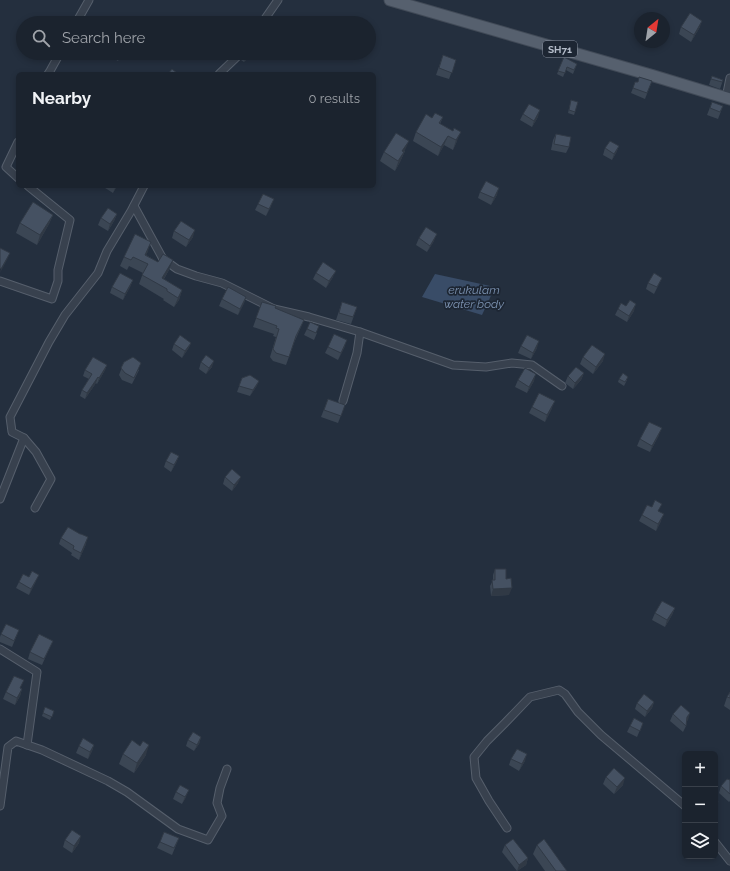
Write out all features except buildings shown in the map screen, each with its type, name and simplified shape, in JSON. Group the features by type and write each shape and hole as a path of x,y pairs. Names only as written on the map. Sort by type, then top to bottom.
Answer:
{"main road":[{"name":"SH71","path":"390,0 647,74 728,99"}],"street":[{"path":"80,16 88,0"},
{"path":"267,16 278,0"},
{"path":"50,72 56,60"},
{"path":"221,72 234,60"},
{"path":"728,99 730,78"},
{"path":"16,146 6,167 16,176"},
{"path":"0,281 52,299 58,281 58,270 70,220 30,188"},
{"path":"35,508 51,479 36,452 24,438 12,432 10,417 49,342 66,315 98,273 107,252 143,188"},
{"path":"134,206 163,259 177,269 196,276 222,282 274,309 360,332 452,365 486,367 512,363 532,365 562,386"},
{"path":"343,401 357,353 360,332"},
{"path":"0,499 24,438"},
{"path":"0,649 37,672 27,745"},
{"path":"507,828 476,778 474,757 487,741 530,697 559,690 565,694 578,712 601,734 682,803"},
{"path":"0,806 8,747 16,741 42,750 108,781 127,792 178,829 208,840 222,816 217,803 220,788 227,769"},
{"path":"718,846 730,861"}],"water":[{"name":"erukulam water body","path":"435,274 495,287 482,315 422,297"}]}
